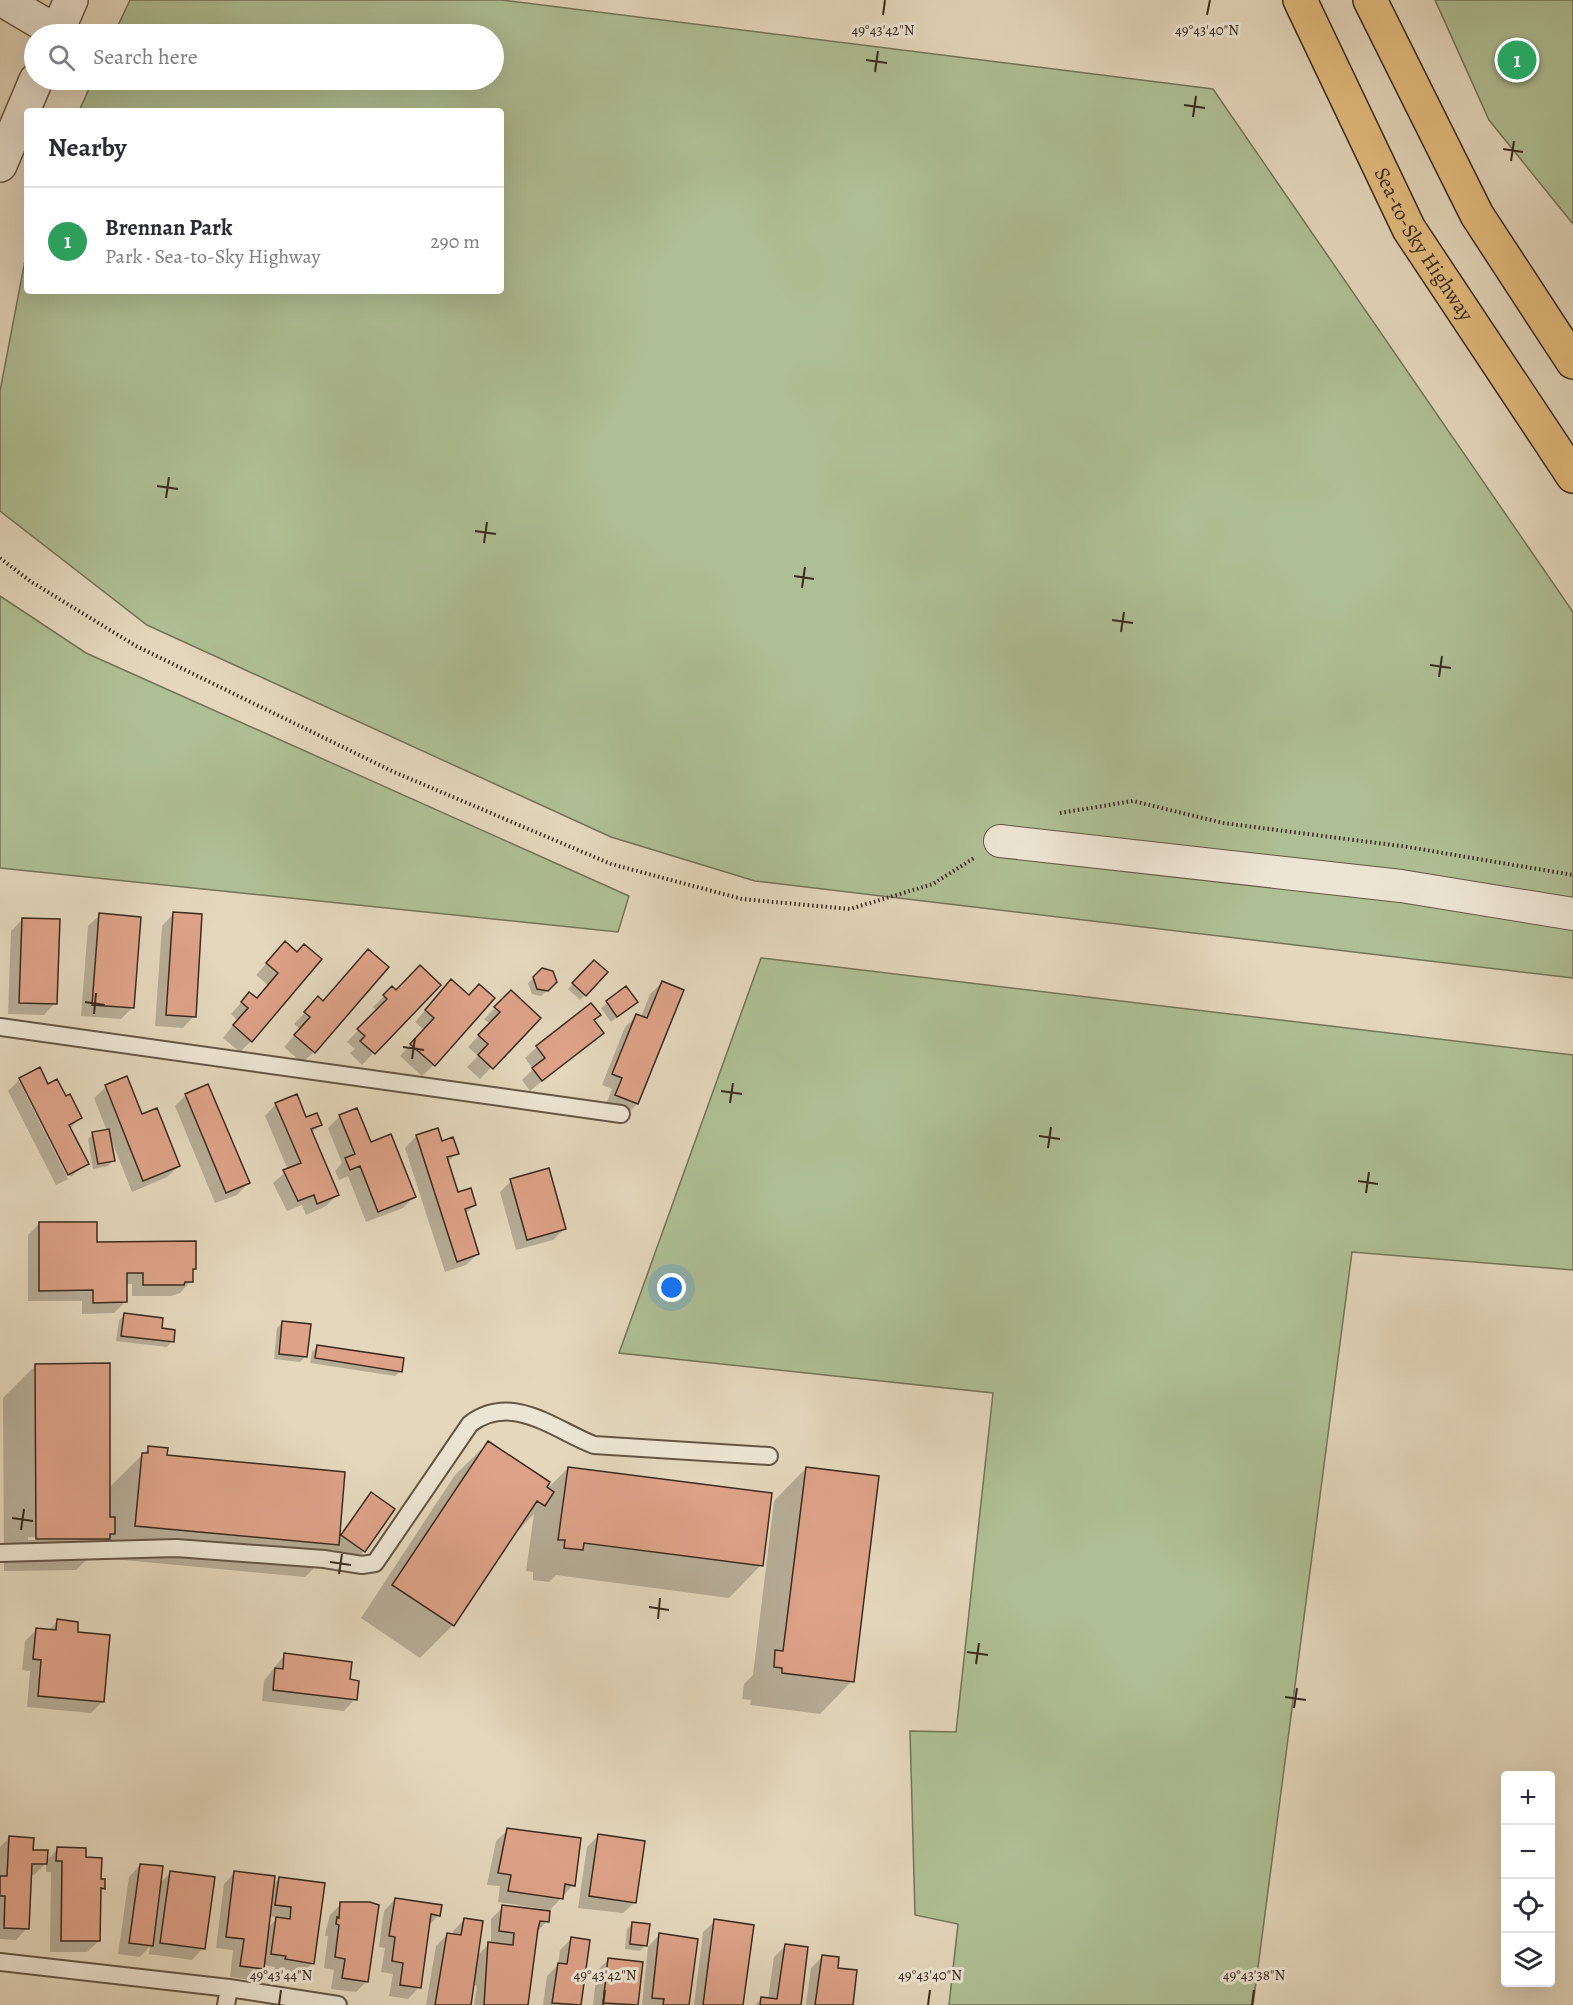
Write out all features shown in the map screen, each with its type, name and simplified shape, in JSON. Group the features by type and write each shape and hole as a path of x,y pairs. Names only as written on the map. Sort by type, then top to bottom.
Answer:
{"highway":[{"name":"Sea-to-Sky Highway","path":"1299,0 1409,229 1573,476"},
{"path":"1370,0 1477,215 1573,362"}],"street":[{"path":"3,0 42,24"},
{"path":"61,24 71,0"},
{"path":"24,108 32,90"},
{"path":"0,165 24,108"},
{"path":"1000,841 1401,886 1573,914"}],"lane":[{"path":"0,1028 621,1114"},
{"path":"0,1553 176,1548 324,1559 362,1565 375,1563 470,1425 480,1416 498,1413 522,1412 538,1417 594,1445 769,1456"},
{"path":"0,1962 229,1988 338,2005"},
{"path":"226,2005 229,1988"}],"path":[{"path":"0,558 30,581 136,646 394,772 611,864 742,898"}],"green space":[{"path":"130,0 502,0 1213,89 1573,612 1573,978 755,881 611,837 147,625 0,511 0,391 24,266 24,294 504,294 504,108 80,108 88,90 504,90 504,24 119,24"},
{"path":"1435,0 1573,0 1573,224 1489,120"},
{"path":"0,596 86,653 629,896 618,932 0,868"},
{"path":"761,958 1573,1055 1573,1270 1352,1252 1253,2005 949,2005 958,1924 915,1915 910,1731 956,1732 993,1393 619,1353"}],"building":[{"path":"173,912 202,914 196,1017 166,1015"},
{"path":"99,913 141,917 134,1008 92,1005"},
{"path":"22,918 60,919 57,1004 19,1003"},
{"path":"285,941 297,952 304,944 322,959 252,1042 233,1025 248,1008 241,1002 249,992 257,998 278,973 266,963"},
{"path":"368,949 389,967 315,1053 294,1035 310,1017 304,1012 318,996 323,1001"},
{"path":"594,960 608,972 586,996 572,983"},
{"path":"420,965 441,985 375,1054 360,1041 365,1036 357,1029 387,999 383,995 392,986 396,990"},
{"path":"542,968 553,971 557,982 548,991 537,989 533,977"},
{"path":"451,979 469,995 479,984 495,998 435,1066 410,1044 434,1018 425,1010"},
{"path":"662,981 684,990 638,1104 615,1095 622,1078 612,1074 636,1014 647,1018"},
{"path":"626,986 638,1002 617,1017 606,1001"},
{"path":"511,990 541,1018 493,1069 478,1055 488,1044 478,1035 500,1012 494,1007"},
{"path":"591,1003 601,1015 594,1020 604,1033 542,1081 532,1068 545,1058 536,1046"},
{"path":"40,1067 48,1084 57,1079 66,1096 70,1094 82,1118 69,1125 89,1164 68,1175 19,1078"},
{"path":"127,1076 142,1114 157,1108 180,1166 143,1181 105,1085"},
{"path":"208,1084 250,1183 226,1193 185,1094"},
{"path":"297,1094 306,1117 317,1113 322,1125 311,1129 339,1195 317,1204 314,1195 298,1201 283,1170 301,1163 275,1103"},
{"path":"357,1108 371,1142 391,1134 416,1197 378,1212 360,1166 350,1170 345,1158 355,1154 339,1115"},
{"path":"438,1128 442,1141 453,1137 459,1154 447,1157 458,1192 471,1188 476,1205 465,1209 479,1254 457,1262 416,1135"},
{"path":"109,1129 115,1161 98,1164 92,1132"},
{"path":"549,1168 566,1229 527,1240 510,1179"},
{"path":"39,1222 97,1222 97,1242 196,1241 196,1269 193,1269 193,1282 185,1282 184,1285 143,1285 143,1273 127,1273 127,1302 93,1303 93,1290 39,1291"},
{"path":"124,1313 163,1318 162,1328 175,1330 174,1342 121,1336"},
{"path":"282,1321 311,1324 307,1357 279,1354"},
{"path":"317,1345 404,1358 402,1372 315,1358"},
{"path":"110,1363 110,1517 115,1517 115,1534 110,1534 110,1539 36,1539 35,1364"},
{"path":"488,1441 550,1482 547,1487 554,1492 545,1506 537,1501 454,1626 392,1585"},
{"path":"148,1446 168,1448 167,1455 345,1472 339,1545 135,1526 142,1453 148,1453"},
{"path":"568,1467 772,1493 763,1566 584,1543 583,1550 564,1548 565,1540 558,1540"},
{"path":"806,1467 879,1476 854,1682 782,1673 782,1668 774,1667 775,1650 783,1651"},
{"path":"371,1492 395,1509 365,1552 341,1535"},
{"path":"57,1619 78,1622 78,1632 110,1635 104,1702 38,1696 41,1660 33,1659 36,1628 56,1630"},
{"path":"284,1653 352,1662 350,1679 359,1681 357,1700 273,1690 275,1668 283,1669"},
{"path":"507,1828 581,1838 575,1886 565,1884 563,1899 508,1891 511,1875 498,1873"},
{"path":"598,1834 645,1841 636,1903 589,1896"},
{"path":"9,1836 34,1838 33,1850 48,1850 47,1864 32,1864 29,1929 4,1928 5,1896 0,1896 0,1876 7,1876"},
{"path":"57,1847 86,1848 86,1857 102,1858 101,1879 105,1879 105,1889 101,1888 100,1941 61,1941 62,1861 56,1861"},
{"path":"140,1864 163,1866 153,1946 129,1943"},
{"path":"170,1871 215,1877 205,1949 160,1943"},
{"path":"234,1871 275,1876 264,1969 240,1966 244,1939 226,1937"},
{"path":"279,1877 325,1883 314,1964 271,1954 276,1917 290,1919 291,1907 275,1905"},
{"path":"395,1898 442,1905 440,1916 431,1914 421,1988 400,1985 403,1963 392,1961 395,1937 389,1936"},
{"path":"340,1902 370,1902 379,1905 368,1982 342,1978 345,1959 335,1957 339,1925 336,1924 337,1917 339,1918"},
{"path":"502,1905 550,1911 549,1922 540,1921 538,1929 528,2005 484,2005 488,1942 513,1945 514,1933 499,1931"},
{"path":"464,1918 483,1921 471,2005 435,2005 447,1933 461,1935"},
{"path":"714,1919 754,1925 743,2005 703,2005"},
{"path":"632,1922 650,1924 647,1946 630,1944"},
{"path":"659,1933 698,1939 689,2005 663,2005 664,1999 652,1998"},
{"path":"571,1937 590,1940 581,2005 552,2003 558,1963 567,1964"},
{"path":"785,1944 808,1947 801,2005 760,2005 761,1997 777,1999"},
{"path":"822,1955 839,1957 838,1968 857,1970 853,2005 815,2005"},
{"path":"608,1958 643,1962 638,2005 603,2003"}],"place":[{"name":"Brennan Park","path":"1517,60"}]}
